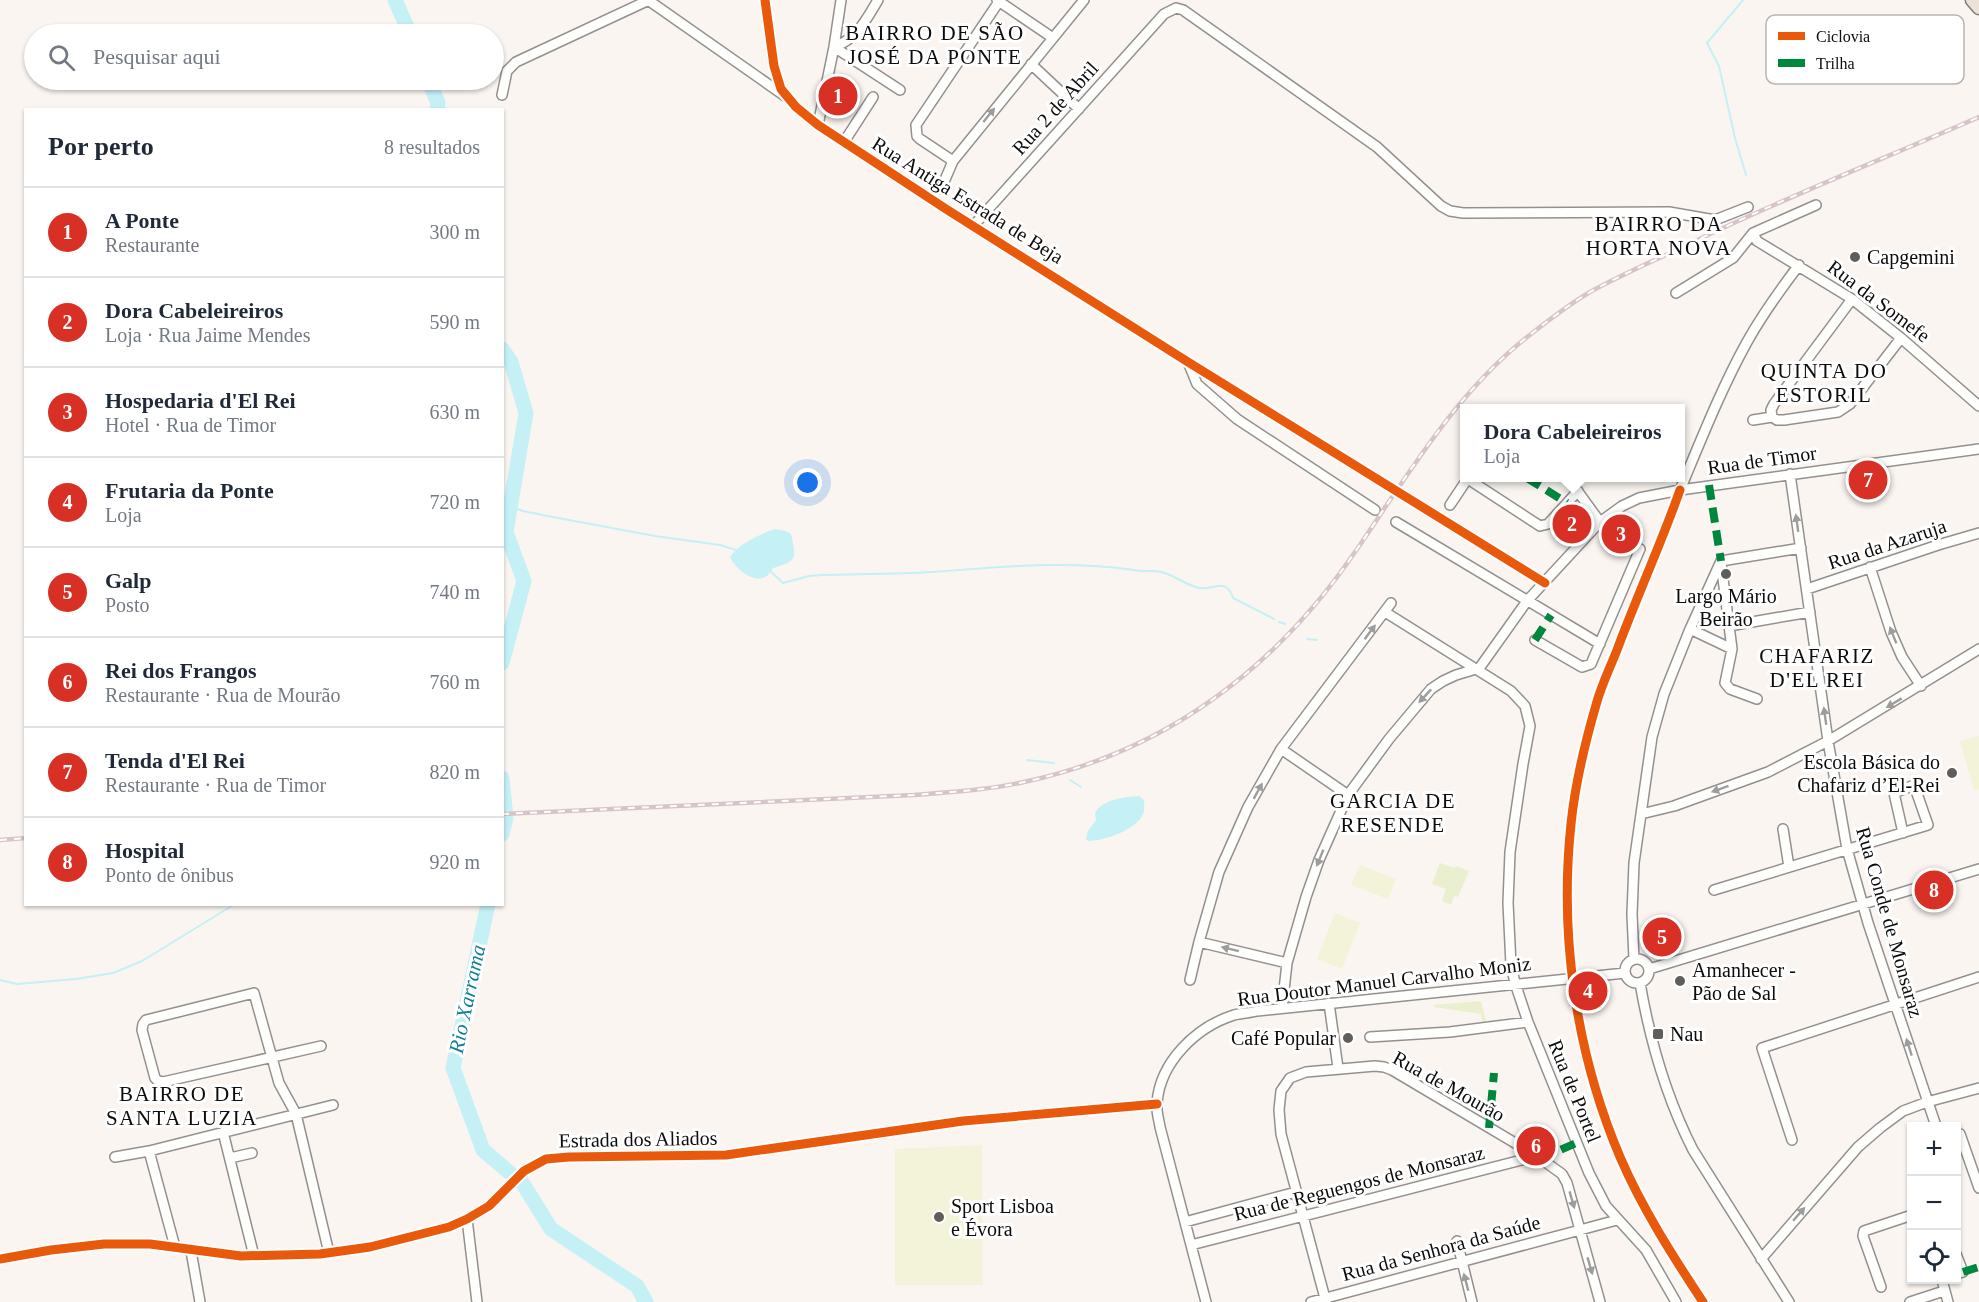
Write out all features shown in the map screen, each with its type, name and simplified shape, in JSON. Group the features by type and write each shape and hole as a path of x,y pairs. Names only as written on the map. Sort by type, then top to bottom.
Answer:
{"main road":[{"path":"1972,0 1979,8"}],"street":[{"path":"504,85 507,71 516,62 649,0 787,98"},
{"name":"Rua Antiga Estrada de Beja","path":"765,0 774,66 782,89 787,98 818,125 1188,362 1197,384 1237,420 1375,510"},
{"path":"818,125 841,0"},
{"path":"834,47 849,40 863,26 878,0"},
{"path":"953,161 920,139 917,136 916,125 999,0 1053,38"},
{"path":"946,208 940,189 953,161 1084,0"},
{"name":"Rua 2 de Abril","path":"974,225 1164,14 1176,8 1183,10 1377,147 1441,206 1450,211 1463,213 1669,212 1715,220 1748,207"},
{"path":"834,47 900,90"},
{"path":"1031,64 1079,109"},
{"path":"502,95 503,90"},
{"path":"844,142 873,97"},
{"path":"920,192 940,189"},
{"path":"1676,293 1733,258 1753,233 1816,204"},
{"name":"Rua da Somefe","path":"1753,233 1757,241 1852,299 1979,406"},
{"path":"1685,478 1732,369 1764,313 1798,266"},
{"path":"1772,417 1774,404 1852,299"},
{"path":"1753,420 1772,417 1784,420 1838,412 1850,404 1901,338"},
{"path":"1188,362 1545,583"},
{"name":"Rua de Timor","path":"1477,670 1527,600 1600,522 1622,506 1639,498 1790,474 1979,449"},
{"name":"Rua Conde de Monsaraz","path":"1790,474 1828,741 1847,849 1934,1122"},
{"path":"1450,505 1465,482"},
{"path":"1474,482 1540,526 1548,524 1578,491"},
{"path":"1572,482 1600,522"},
{"path":"1680,490 1683,482"},
{"path":"1396,522 1600,644"},
{"name":"Rua da Azaruja","path":"1807,589 1979,533"},
{"path":"1720,561 1801,548"},
{"path":"1535,640 1582,667 1591,664 1640,549"},
{"path":"1720,561 1732,649 1725,683 1730,689 1757,699"},
{"path":"1634,959 1632,904 1634,863 1652,736 1664,694 1720,561"},
{"path":"1870,567 1891,632 1902,657 1922,686"},
{"path":"1190,980 1219,872 1248,807 1281,749 1391,603"},
{"name":"Rua de Portel","path":"1385,612 1520,698 1526,706 1530,726 1522,764 1510,852 1508,903 1511,965 1515,983 1528,1022 1589,1173 1606,1206 1646,1250 1676,1302"},
{"path":"1729,626 1810,612"},
{"path":"1690,629 1732,649"},
{"path":"1641,814 1674,806 1767,772 1828,741 1922,686 1979,649"},
{"path":"1282,1008 1287,963 1312,878 1348,795 1389,739 1431,689 1456,675 1477,670"},
{"path":"1281,749 1348,795"},
{"path":"1714,890 1847,849 1903,833 1928,825 1914,785 1894,793 1903,833"},
{"path":"1783,830 1789,867"},
{"path":"1649,969 1979,869"},
{"path":"1199,942 1287,963"},
{"path":"1634,959 1642,960 1649,969 1646,979 1640,983 1630,981 1625,973 1627,964 1634,959"},
{"name":"Rua Doutor Manuel Carvalho Moniz","path":"1157,1104 1163,1078 1176,1056 1191,1039 1211,1026 1234,1016 1282,1008 1625,973"},
{"path":"1792,1140 1762,1048 1979,977"},
{"path":"1640,983 1654,1051 1681,1126 1693,1150 1789,1302"},
{"path":"321,1046 271,1058 163,1082 158,1081 155,1077 142,1030 146,1020 254,993 271,1058 279,1083 296,1114 329,1253"},
{"path":"1329,1003 1338,1068"},
{"name":"Rua de Portel","path":"1370,1037 1450,1032 1528,1022"},
{"name":"Rua de Mourão","path":"1326,1300 1302,1216 1279,1121 1281,1091 1290,1078 1298,1074 1338,1068 1384,1067 1537,1156 1562,1174 1600,1302"},
{"path":"1761,1258 1858,1148 1880,1128 1903,1111 1979,1088"},
{"path":"1157,1104 1160,1127 1206,1302"},
{"name":"Estrada dos Aliados","path":"0,1258 104,1244 150,1244 191,1251 254,1256 329,1253 393,1241 449,1227 489,1206 524,1171 546,1160 569,1157 726,1155 963,1121 1157,1104"},
{"path":"115,1157 149,1151 333,1105"},
{"path":"223,1132 254,1256"},
{"path":"1961,1137 1979,1188"},
{"path":"149,1151 175,1247"},
{"path":"230,1158 252,1153"},
{"name":"Rua de Reguengos de Monsaraz","path":"1191,1245 1537,1156"},
{"name":"Rua de Reguengos de Monsaraz","path":"1185,1222 1296,1192"},
{"path":"1881,1287 1863,1236 1864,1231 1907,1216"},
{"path":"467,1219 477,1302"},
{"name":"Rua da Senhora da Saúde","path":"1311,1302 1326,1300 1617,1220"},
{"path":"1457,1241 1472,1302"},
{"path":"191,1251 200,1302"},
{"path":"1943,1284 1947,1302"},
{"path":"1910,1302 1944,1292"}],"green space":[{"path":"1979,736 1979,789 1974,791 1960,741"},
{"path":"1440,863 1469,871 1458,897 1454,896 1451,905 1442,901 1446,889 1432,884"},
{"path":"1360,865 1396,879 1388,899 1351,885"},
{"path":"1335,913 1360,923 1342,969 1317,959"},
{"path":"1481,1001 1486,1021 1482,1022 1481,1014 1434,1007 1434,1005"},
{"name":"Sport Lisboa e Évora","path":"982,1145 983,1285 895,1285 895,1149"}],"water":[{"path":"775,529 791,534 794,553 791,560 773,568 767,576 762,578 745,574 730,557 744,544"},
{"path":"1139,796 1144,800 1144,811 1140,820 1134,825 1110,837 1088,841 1086,839 1088,831 1096,820 1095,813 1099,808 1115,800"}],"waterway":[{"name":"Rio Xarrama","path":"395,0 406,24"},
{"path":"1743,0 1707,43 1719,66 1746,175"},
{"name":"Rio Xarrama","path":"432,90 438,103 437,108"},
{"name":"Rio Xarrama","path":"504,352 511,362 526,413 506,532 524,581 504,656"},
{"path":"511,501 516,508 524,511 655,536 720,545 736,550"},
{"path":"769,570 783,583 809,576 919,573 1034,565 1084,565 1158,571 1199,588 1223,586 1230,591 1233,598 1274,619"},
{"path":"1279,622 1285,624"},
{"path":"1307,639 1317,640"},
{"path":"1027,760 1054,763"},
{"path":"1070,780 1081,787"},
{"name":"Rio Xarrama","path":"504,798 506,818 504,826"},
{"path":"0,980 17,984 113,973 142,961 232,906"},
{"name":"Rio Xarrama","path":"488,906 453,1068 483,1150 523,1184 551,1229 637,1286 646,1302"}],"railway":[{"path":"504,814 914,795 969,790 1024,782 1075,768 1124,750 1170,727 1212,700 1252,668 1289,633 1324,594 1414,464 1456,408 1504,357 1553,317 1583,297 1637,268 1794,196 1979,117"},
{"path":"0,840 24,838"}],"marked path":[{"path":"1533,482 1567,503"},
{"path":"1709,485 1721,561"},
{"path":"1535,640 1551,615"},
{"path":"1489,1128 1494,1073"},
{"path":"1540,1159 1576,1143"},
{"path":"1963,1272 1979,1267"}],"cycle path":[{"path":"765,0 774,66 781,89 796,107 818,125 1188,362 1545,583"},
{"path":"1680,490 1603,684 1592,719 1581,764 1571,824 1567,909 1574,994 1592,1077 1605,1117 1638,1195 1703,1302"},
{"path":"0,1259 104,1244 150,1244 241,1256 320,1254 370,1247 449,1227 489,1206 524,1171 546,1159 726,1155 963,1121 1157,1104"}],"place":[{"name":"A Ponte","path":"838,96"},
{"name":"Capgemini","path":"1855,257"},
{"name":"Tenda d'El Rei","path":"1868,480"},
{"name":"Dora Cabeleireiros","path":"1572,524"},
{"name":"Hospedaria d'El Rei","path":"1621,534"},
{"name":"Largo Mário Beirão","path":"1726,574"},
{"name":"Escola Básica do Chafariz d’El-Rei","path":"1952,773"},
{"name":"Hospital","path":"1934,890"},
{"name":"Galp","path":"1662,937"},
{"name":"Amanhecer - Pão de Sal","path":"1680,981"},
{"name":"Frutaria da Ponte","path":"1588,991"},
{"name":"Nau","path":"1658,1034"},
{"name":"Café Popular","path":"1348,1038"},
{"name":"Rei dos Frangos","path":"1536,1146"},
{"name":"Sport Lisboa e Évora","path":"939,1217"}],"district":[{"name":"BAIRRO DE SÃO JOSÉ DA PONTE","path":"935,45"},
{"name":"BAIRRO DA HORTA NOVA","path":"1659,236"},
{"name":"QUINTA DO ESTORIL","path":"1824,383"},
{"name":"CHAFARIZ D'EL REI","path":"1817,668"},
{"name":"GARCIA DE RESENDE","path":"1393,813"},
{"name":"BAIRRO DE SANTA LUZIA","path":"182,1106"}]}
